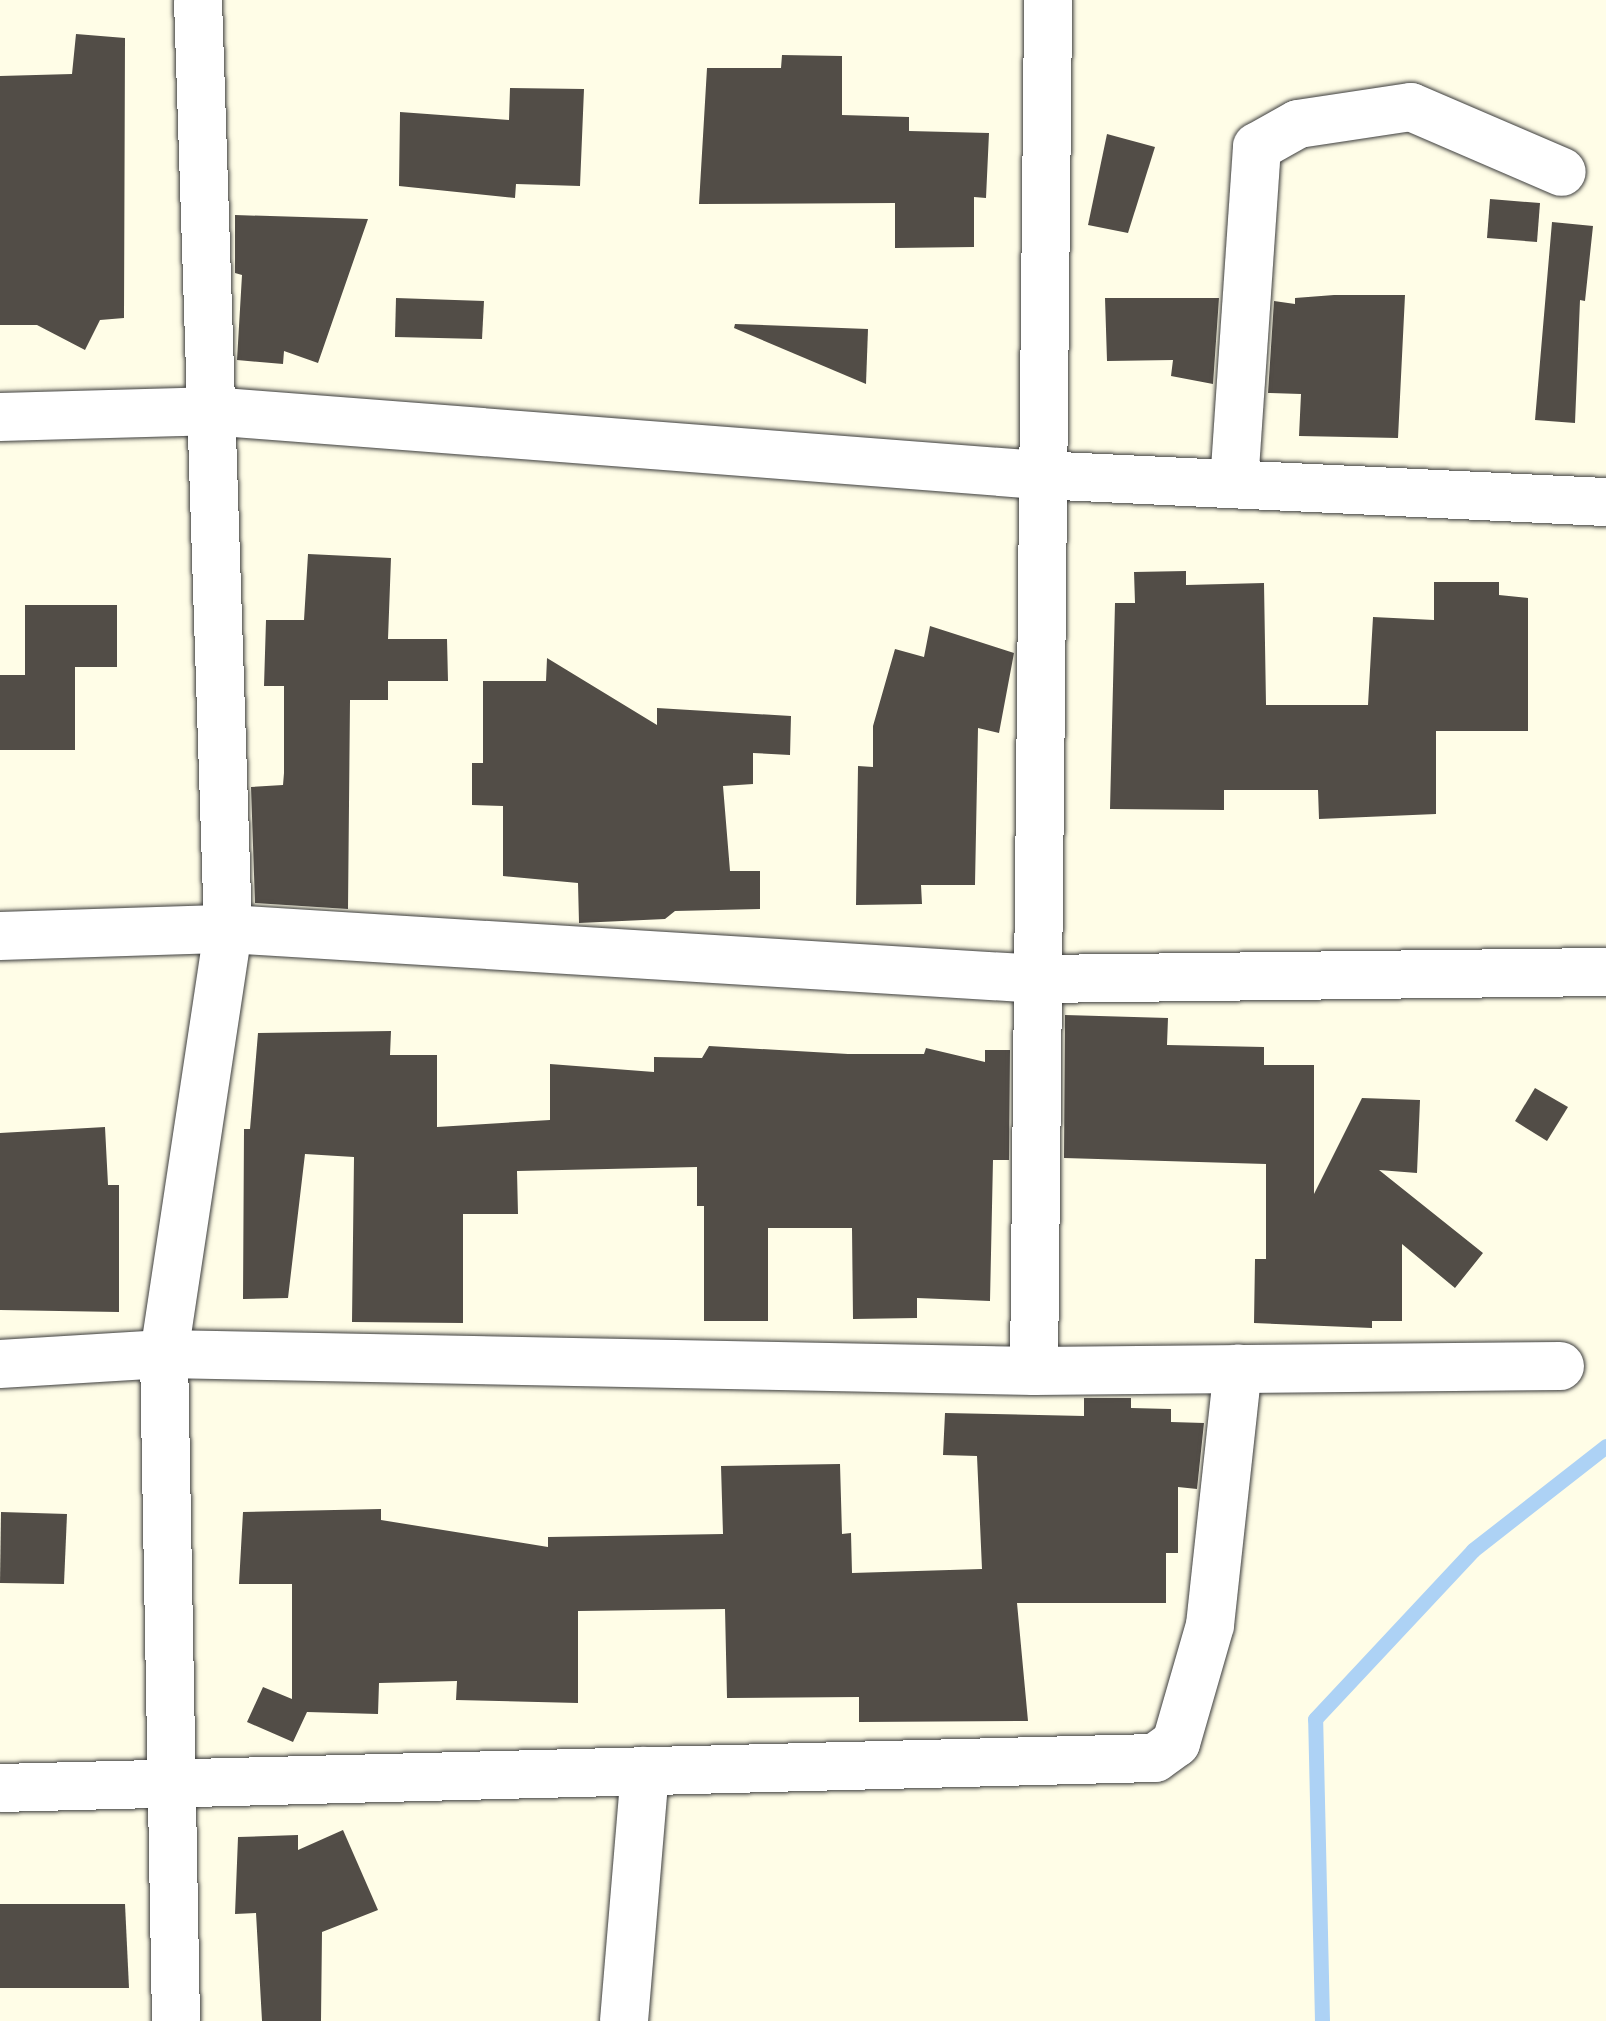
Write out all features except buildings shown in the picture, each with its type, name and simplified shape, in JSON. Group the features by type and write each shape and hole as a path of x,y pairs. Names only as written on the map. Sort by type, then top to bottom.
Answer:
{"street":[{"path":"176,2021 176,1785 164,1354 228,929 198,0"},
{"path":"1034,1372 1039,475 1048,0"},
{"path":"1234,484 1257,147 1298,124 1411,107 1562,172"},
{"path":"0,416 209,410 1039,475 1606,502"},
{"path":"0,936 228,929 1039,979 1606,972"},
{"path":"0,1364 164,1354 1034,1372 1560,1366"},
{"path":"0,1788 1154,1758 1176,1743 1210,1625 1238,1369"},
{"path":"624,2021 645,1772"}],"waterway":[{"path":"1322,2021 1315,1719 1473,1550 1606,1446"}]}
